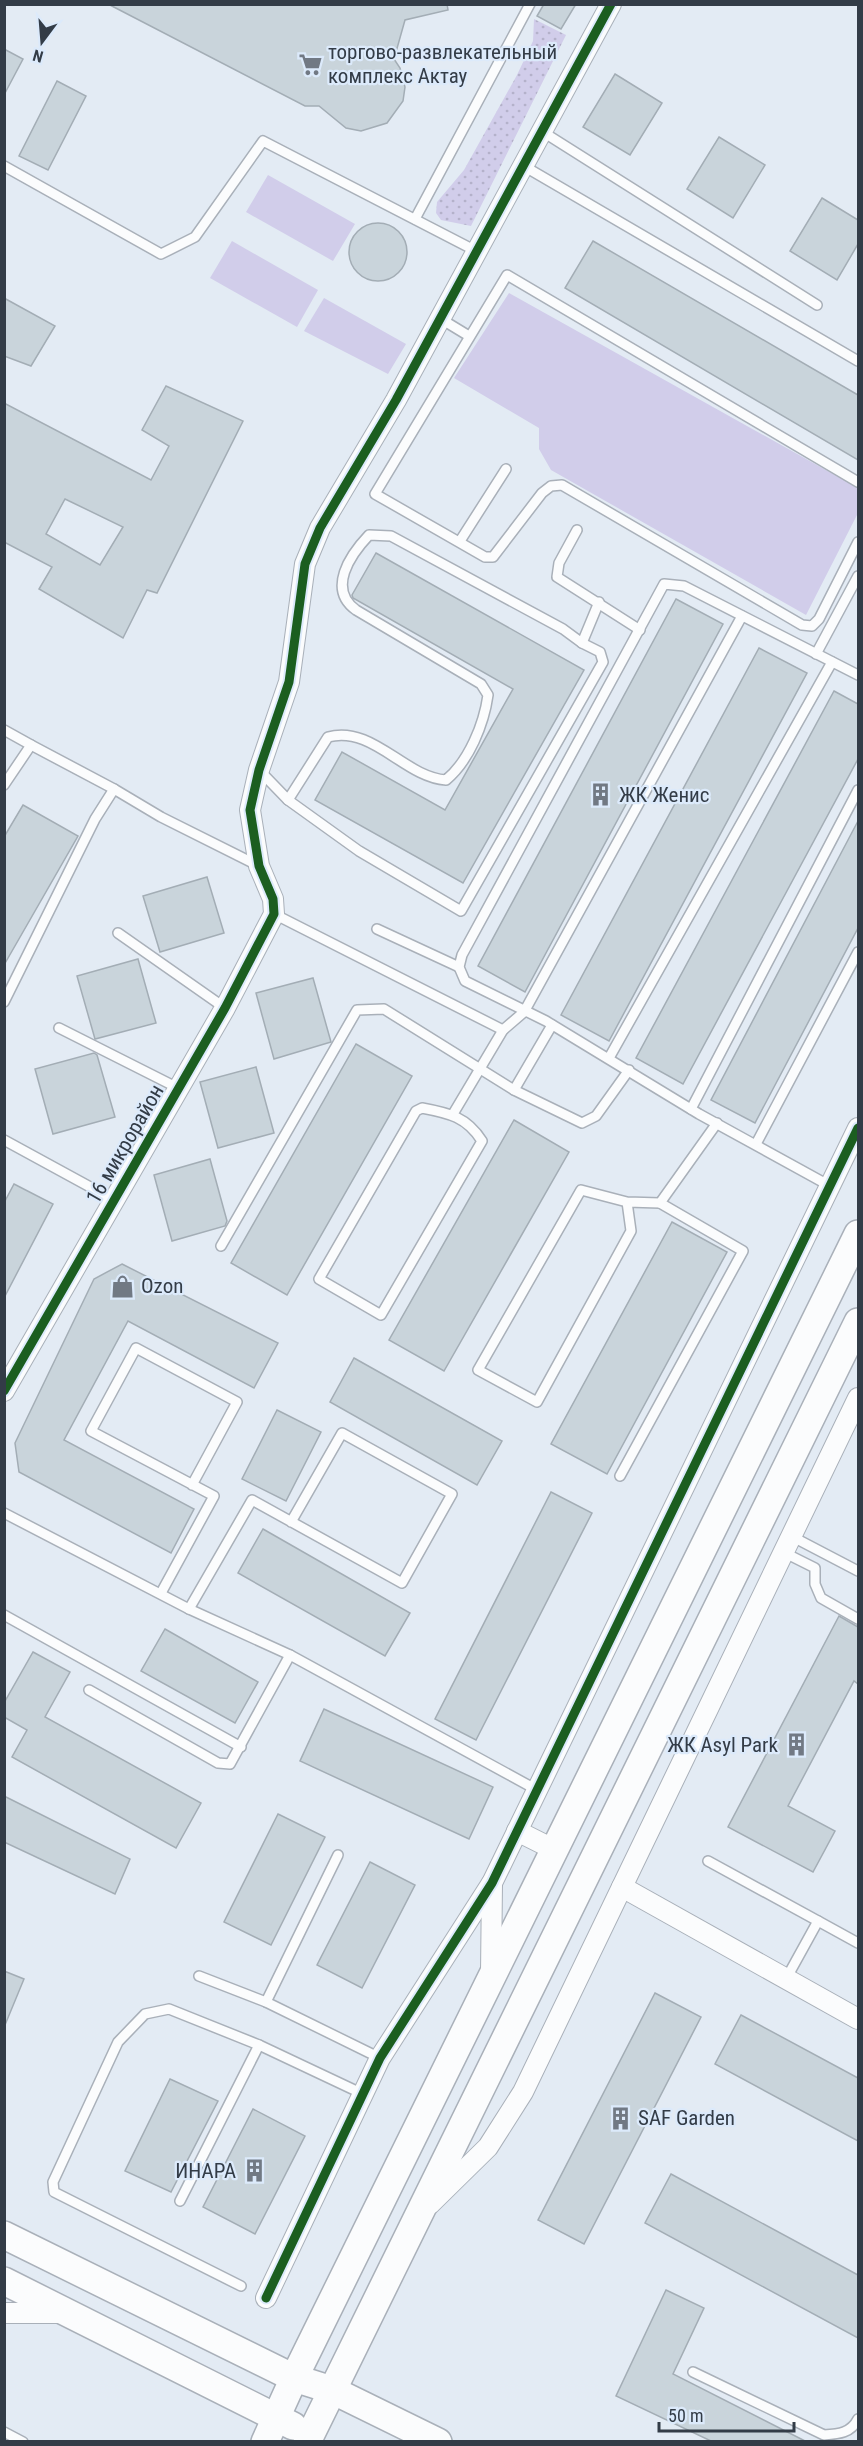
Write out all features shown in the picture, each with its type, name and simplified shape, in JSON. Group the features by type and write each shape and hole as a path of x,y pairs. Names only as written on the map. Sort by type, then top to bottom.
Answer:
{"main road":[{"path":"271,2430 294,2378 858,1234"},
{"path":"4,2281 69,2313 271,2430 315,2439 332,2391 858,1322"},
{"path":"4,2235 294,2378 332,2391 438,2442"}],"street":[{"path":"274,914 273,898 259,866 250,810 259,770 289,681 305,564 320,528 441,319 522,165 543,132 611,4"},
{"name":"16 микрорайон","path":"4,1391 225,1008 274,914"},
{"path":"266,2298 365,2095 380,2058 492,1883 858,1128"},
{"path":"422,2212 488,2148 523,2092 858,1398"},
{"path":"518,1831 555,1850"},
{"path":"491,1980 492,1883"},
{"path":"622,1887 858,2019"},
{"path":"4,2313 69,2313"}],"lane":[{"path":"415,219 530,4"},
{"path":"543,132 817,305"},
{"path":"4,166 162,254 195,237 263,141 478,252"},
{"path":"522,165 858,361"},
{"path":"858,482 507,275 375,494 485,557 493,557 542,493 551,486 562,485 802,626 812,626 819,619 858,542"},
{"path":"441,319 469,336"},
{"path":"460,541 506,469"},
{"path":"577,530 560,563 557,577 640,630"},
{"path":"259,770 288,801 359,851 461,911 603,662 600,652 582,643 563,629 390,536 369,535 360,545 341,580 342,595 356,610 481,684 488,695 485,715 454,773 446,780 432,779 366,741 341,734 328,737 288,801"},
{"path":"816,654 858,576"},
{"path":"830,1186 691,1109 552,1025 465,981 459,967 462,955 501,879 664,584 684,586 858,675"},
{"path":"582,643 599,602"},
{"path":"453,1114 503,1030 524,1012 742,615"},
{"path":"609,1058 832,662"},
{"path":"4,730 161,817 259,866"},
{"path":"4,785 31,745"},
{"path":"4,1002 95,819 114,789"},
{"path":"691,1109 858,790"},
{"path":"274,914 503,1030"},
{"path":"377,929 459,967"},
{"path":"118,933 225,1008"},
{"path":"756,1144 858,952"},
{"path":"222,1246 357,1010 384,1009 514,1090 582,1123 596,1116 629,1070"},
{"path":"514,1090 552,1025"},
{"path":"58,1028 178,1088"},
{"path":"422,1108 453,1114 473,1127 482,1141 381,1315 320,1279 416,1111 422,1108"},
{"path":"660,1203 717,1124"},
{"path":"4,1140 114,1200"},
{"path":"620,1476 743,1251 660,1203 627,1202 581,1191 478,1370 537,1402 631,1231 627,1202"},
{"path":"161,1593 214,1497 91,1431 135,1348 237,1402 192,1485"},
{"path":"189,1609 252,1500 291,1522 402,1583 452,1494 342,1433 291,1522"},
{"path":"4,1513 189,1609 290,1655 537,1791"},
{"path":"787,1544 858,1571"},
{"path":"787,1544 815,1568 815,1584 821,1598 858,1619"},
{"path":"4,1615 241,1747"},
{"path":"89,1690 218,1763 230,1764 290,1655"},
{"path":"266,2002 338,1855"},
{"path":"708,1861 858,1942"},
{"path":"786,1979 818,1921"},
{"path":"199,1976 266,2002 380,2058"},
{"path":"241,2286 54,2192 53,2182 118,2042 145,2014 169,2009 258,2045 365,2095"},
{"path":"180,2201 258,2045"},
{"path":"693,2372 824,2435 844,2433 855,2425 858,2419"},
{"path":"4,2432 23,2442"}],"shaded area":[{"path":"534,19 566,35 471,226 441,220 436,213 437,202 464,170 517,75 533,41"},
{"path":"268,175 355,224 333,261 246,212"},
{"path":"232,241 318,290 297,327 210,278"},
{"path":"509,293 858,488 858,513 806,615 551,470 539,449 539,428 454,378"},
{"path":"324,298 406,344 388,374 304,331"}],"building":[{"name":"торгово-развлекательный комплекс Актау","path":"108,4 447,4 448,10 405,20 394,59 400,68 405,87 403,101 387,123 361,131 346,128 319,106 305,106"},
{"path":"544,4 576,4 561,29 537,16"},
{"path":"4,49 23,59 4,95"},
{"path":"615,74 662,103 630,155 583,127"},
{"path":"57,81 86,96 48,170 19,156"},
{"path":"719,137 765,165 733,218 687,189"},
{"path":"822,198 858,220 858,244 837,280 790,251"},
{"path":"378,223 394,228 402,236 407,252 402,268 394,276 378,281 362,276 354,268 349,252 354,236 362,228"},
{"path":"593,241 858,395 858,460 565,288"},
{"path":"4,298 55,326 31,366 4,356"},
{"path":"166,386 243,421 157,593 147,590 123,638 39,589 52,567 4,542 4,403 151,480 169,446 142,430","holes":["65,499 123,527 100,565 46,534"]},
{"path":"376,553 584,670 463,883 315,800 342,752 445,810 513,689 353,598 352,595"},
{"name":"ЖК Женис","path":"676,599 723,624 525,992 478,966"},
{"name":"ЖК Женис","path":"759,648 807,673 609,1041 561,1015"},
{"name":"ЖК Женис","path":"834,691 858,704 858,759 683,1084 636,1058"},
{"path":"23,805 78,836 4,965 4,837"},
{"path":"858,821 858,928 755,1123 711,1100"},
{"path":"207,877 224,933 160,952 143,896"},
{"path":"138,959 156,1023 95,1039 77,976"},
{"path":"313,978 331,1042 274,1059 256,993"},
{"path":"356,1044 412,1076 287,1295 231,1263"},
{"path":"94,1053 97,1055 115,1117 53,1134 35,1069"},
{"path":"256,1067 274,1133 218,1148 200,1082"},
{"path":"514,1120 569,1152 444,1371 389,1340"},
{"path":"210,1159 227,1221 225,1226 172,1241 154,1175"},
{"path":"14,1184 53,1204 4,1298 4,1203"},
{"path":"672,1222 727,1252 607,1474 551,1444"},
{"path":"122,1264 278,1343 254,1388 128,1321 64,1440 194,1509 171,1553 19,1472 15,1443 94,1279"},
{"path":"354,1358 502,1441 477,1485 330,1402"},
{"path":"277,1410 321,1432 286,1501 242,1479"},
{"path":"551,1492 592,1513 476,1740 435,1719"},
{"path":"263,1529 410,1613 385,1656 238,1573"},
{"name":"ЖК Asyl Park","path":"839,1616 858,1627 858,1684 854,1681 788,1806 835,1831 813,1872 728,1827"},
{"path":"165,1629 258,1682 235,1723 141,1671"},
{"path":"33,1652 70,1672 45,1717 201,1803 176,1848 12,1757 27,1730 4,1717 4,1703"},
{"path":"324,1709 493,1787 469,1839 300,1761"},
{"path":"4,1796 130,1859 115,1894 4,1842"},
{"path":"278,1814 325,1837 271,1945 224,1922"},
{"path":"370,1862 415,1885 362,1988 317,1965"},
{"path":"4,1971 24,1979 5,2025 4,2024"},
{"name":"SAF Garden","path":"655,1993 701,2017 584,2244 538,2220"},
{"path":"741,2015 858,2078 858,2141 715,2064"},
{"path":"170,2079 218,2101 171,2192 125,2171"},
{"name":"ИНАРА","path":"253,2109 305,2136 255,2234 203,2207"},
{"path":"671,2174 858,2275 858,2338 645,2223"},
{"path":"666,2290 704,2308 673,2374 807,2442 713,2442 616,2396"}],"cycle path":[{"path":"4,1391 225,1008 274,914 273,899 259,866 250,810 259,770 289,682 305,564 320,528 396,400 611,4"},
{"path":"266,2298 380,2058 492,1883 858,1128"}],"place":[{"name":"торгово-развлекательный комплекс Актау","path":"310,64"},
{"name":"ЖК Женис","path":"601,795"},
{"name":"Ozon","path":"123,1286"},
{"name":"ЖК Asyl Park","path":"796,1745"},
{"name":"SAF Garden","path":"620,2118"},
{"name":"ИНАРА","path":"254,2171"}]}
